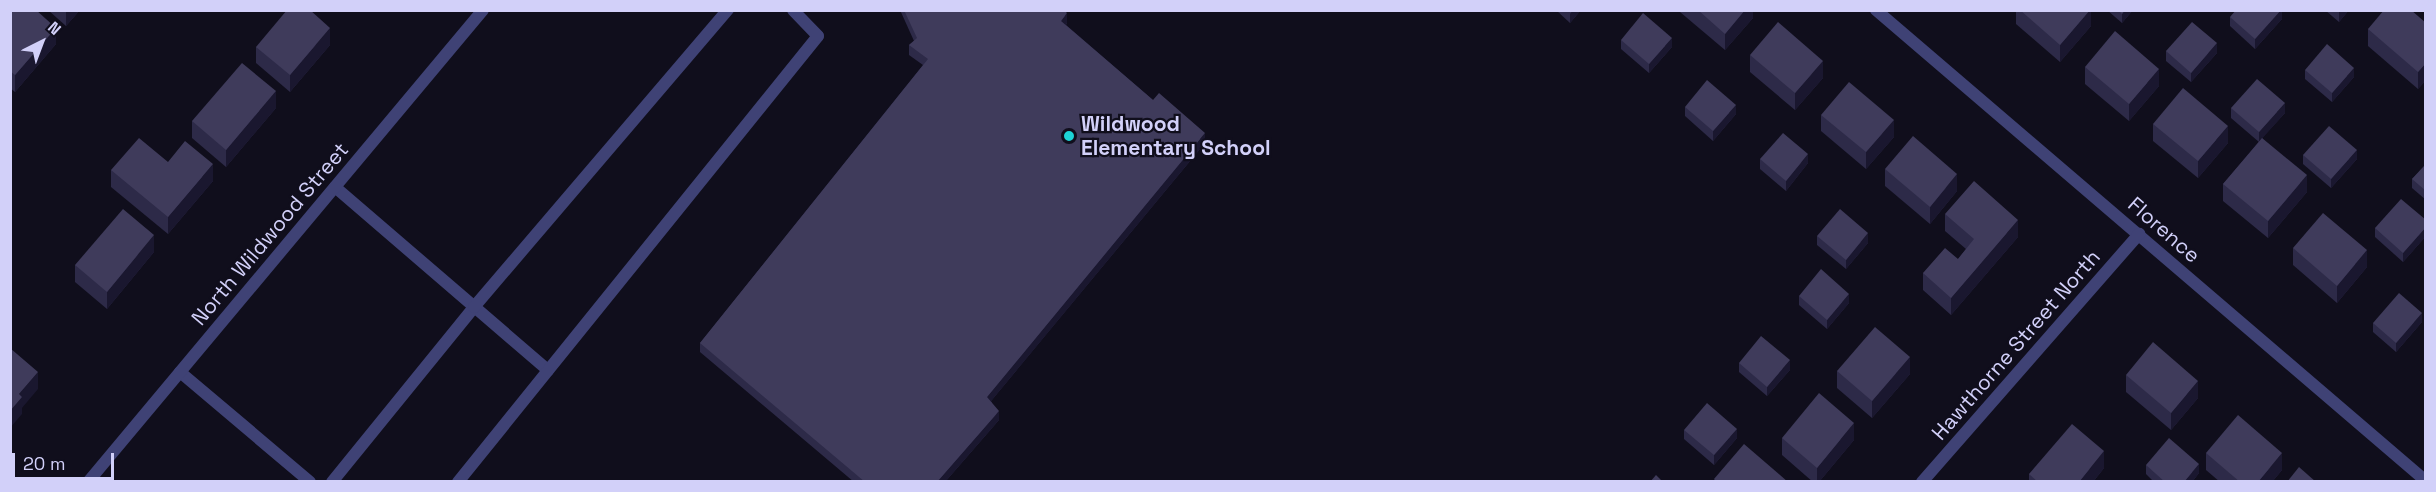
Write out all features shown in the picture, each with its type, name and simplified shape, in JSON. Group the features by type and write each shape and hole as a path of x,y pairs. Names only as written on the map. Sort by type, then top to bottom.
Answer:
{"street":[{"name":"North Wildwood Street","path":"88,482 483,10"},
{"path":"332,482 474,307 728,10"},
{"path":"458,482 818,36 793,10"},
{"name":"Florence","path":"1876,10 2426,481"},
{"path":"335,187 548,370"},
{"name":"Hawthorne Street North","path":"1922,482 2139,234"},
{"path":"180,372 310,482"}],"building":[{"path":"12,10 36,10 56,28 15,75 10,71 10,12"},
{"path":"287,10 310,10 330,28 290,75 256,47"},
{"path":"904,10 1064,10 1067,13 1061,21 1153,100 1159,93 1205,133 987,397 999,411 937,482 865,482 700,343 928,59 909,45 917,38"},
{"path":"1698,10 1745,10 1725,34"},
{"path":"2020,10 2090,10 2060,45"},
{"path":"2236,10 2281,10 2255,39 2230,17"},
{"path":"2384,10 2411,10 2426,23 2426,63 2418,72 2368,29"},
{"path":"1643,13 1672,38 1649,64 1621,40"},
{"path":"1778,22 1823,61 1795,93 1750,55"},
{"path":"2192,22 2217,43 2191,73 2166,51"},
{"path":"2115,31 2159,69 2129,104 2085,67"},
{"path":"2327,44 2354,68 2332,93 2305,70"},
{"path":"242,63 276,91 226,150 192,121"},
{"path":"2257,79 2285,103 2259,132 2231,108"},
{"path":"1707,80 1736,105 1713,131 1685,107"},
{"path":"1849,82 1894,120 1866,152 1821,115"},
{"path":"2183,88 2228,126 2198,161 2153,124"},
{"path":"2329,126 2357,150 2331,179 2303,155"},
{"path":"1783,133 1808,154 1786,181 1760,159"},
{"path":"1913,136 1957,174 1930,207 1885,169"},
{"path":"139,138 168,162 185,141 213,164 168,217 111,170"},
{"path":"2262,138 2307,175 2268,221 2223,184"},
{"path":"2426,164 2426,191 2412,179"},
{"path":"1974,181 2018,220 1951,298 1923,273 1945,248 1958,259 1974,239 1945,214"},
{"path":"2401,199 2426,220 2426,227 2403,253 2375,228"},
{"path":"123,209 154,235 107,292 75,265"},
{"path":"1840,209 1868,233 1846,260 1817,236"},
{"path":"2323,213 2367,250 2337,286 2293,248"},
{"path":"1821,269 1849,294 1827,320 1799,296"},
{"path":"2399,293 2422,313 2396,343 2373,323"},
{"path":"1875,327 1910,357 1872,401 1837,371"},
{"path":"1761,336 1790,360 1767,387 1739,363"},
{"path":"2153,342 2198,381 2171,413 2126,375"},
{"path":"10,348 38,372 19,394 22,397 10,411"},
{"path":"1819,393 1854,423 1817,468 1782,438"},
{"path":"1707,403 1737,429 1714,455 1684,430"},
{"path":"2238,415 2282,453 2258,482 2240,482 2206,453"},
{"path":"2072,424 2104,451 2079,482 2038,482 2029,474"},
{"path":"2169,438 2199,464 2184,482 2165,482 2146,465"},
{"path":"1744,444 1788,482 1716,482 1714,479"},
{"path":"2299,467 2316,482 2287,482"},
{"path":"1656,475 1663,482 1650,482"}],"place":[{"name":"Wildwood Elementary School","path":"1069,136"}]}
